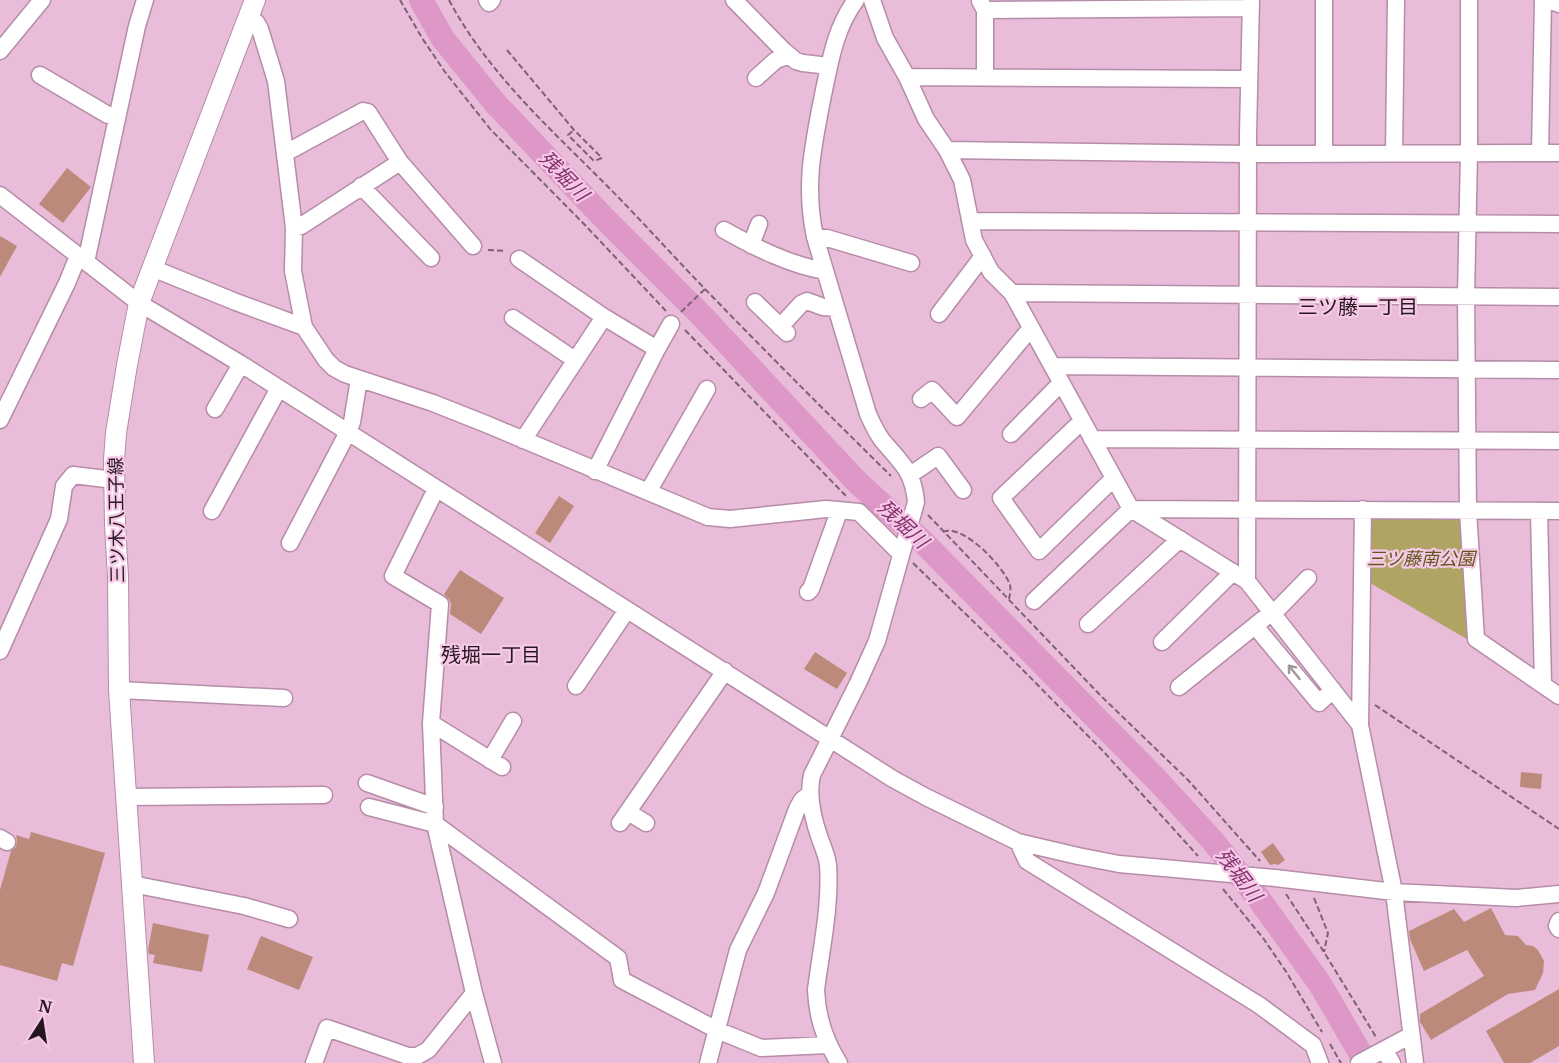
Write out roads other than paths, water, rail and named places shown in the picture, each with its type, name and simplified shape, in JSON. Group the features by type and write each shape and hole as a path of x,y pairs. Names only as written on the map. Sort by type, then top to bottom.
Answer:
{"main road":[{"name":"三ツ木八王子線","path":"144,1063 119,690 114,460 120,409 139,303 255,0"}],"street":[{"path":"0,420 67,283 82,259 145,0"},
{"path":"487,0 489,3 492,0"},
{"path":"734,0 788,56 803,63 829,66"},
{"path":"839,1063 828,1045 821,1025 816,990 830,886 828,861 815,825 810,794 812,775 861,678 923,513 906,467 881,439 868,414 811,217 809,194 812,152 833,46 849,9 856,0"},
{"path":"872,0 885,38 907,77 926,119 962,180 974,240 992,272 1012,293 1131,509 1240,577 1272,613 1360,725"},
{"path":"1324,0 1324,154"},
{"path":"1394,153 1396,0"},
{"path":"1469,0 1467,440 1468,511 1476,639 1559,696"},
{"path":"1540,153 1545,0 1559,4"},
{"path":"0,51 34,3"},
{"path":"985,77 982,5 1251,4 1248,154 1247,509 1240,577 1162,642"},
{"path":"248,19 255,22 260,29 276,81 294,228 293,271 304,327 334,368 359,379 432,403 708,517 730,519 831,510 859,512 906,556"},
{"path":"756,78 776,60 788,56"},
{"path":"40,75 117,118"},
{"path":"907,77 1249,79"},
{"path":"285,150 291,150 363,111 368,112 400,162 473,246"},
{"path":"946,150 1248,154 1559,153"},
{"path":"294,228 301,226 400,162"},
{"path":"362,186 430,258"},
{"path":"0,195 139,303 241,364 926,797 1018,842 1119,864 1275,878 1394,892 1516,898 1559,894"},
{"path":"971,221 1559,224"},
{"path":"751,245 759,224"},
{"path":"724,230 751,245 807,268 825,271"},
{"path":"815,237 827,238 911,263"},
{"path":"939,314 983,256"},
{"path":"519,258 604,317 657,349"},
{"path":"152,267 304,327"},
{"path":"1012,293 1559,297"},
{"path":"755,302 784,330 801,304 807,301 823,307 836,308"},
{"path":"523,440 604,317"},
{"path":"513,318 575,360"},
{"path":"595,471 657,349 675,320"},
{"path":"921,399 932,390 957,417 1031,328"},
{"path":"215,409 241,364"},
{"path":"1052,366 1559,370"},
{"path":"290,543 348,432 352,422 359,379"},
{"path":"1011,434 1061,383"},
{"path":"212,511 279,388"},
{"path":"648,492 707,389"},
{"path":"1082,421 1001,498 1039,551 1114,478"},
{"path":"1092,439 1559,441"},
{"path":"910,475 938,456 963,490"},
{"path":"0,651 59,519 64,486 73,475 114,480"},
{"path":"436,489 393,576 440,604 431,723 435,815 474,993 493,1063"},
{"path":"1034,601 1131,509 1559,511"},
{"path":"1363,509 1360,725 1394,892 1415,1063"},
{"path":"808,591 811,589 837,518 831,510"},
{"path":"1539,511 1543,684"},
{"path":"1088,624 1180,539"},
{"path":"1179,687 1272,613 1308,578"},
{"path":"576,686 627,610"},
{"path":"1256,626 1319,703 1333,690"},
{"path":"646,823 624,817 725,672"},
{"path":"119,690 284,698"},
{"path":"431,723 496,764 513,721"},
{"path":"367,783 435,815 618,958 622,980 717,1030 761,1048 828,1045"},
{"path":"708,1063 738,950 766,893 797,809 802,800 810,794"},
{"path":"126,797 324,795"},
{"path":"369,807 435,815"},
{"path":"1018,842 1027,861 1259,1005 1313,1045 1320,1063"},
{"path":"132,884 244,906 289,919"},
{"path":"1559,921 1557,926 1559,929"},
{"path":"314,1063 327,1028 408,1056 417,1056 428,1050 474,993"},
{"path":"1359,1063 1384,1056 1404,1039 1412,1038"}],"waterway":[{"name":"残堀川","path":"421,0 443,39 495,103 603,217 701,315 858,483 922,541 1157,780 1212,840 1259,899 1320,984 1366,1063"}],"district":[{"name":"三ツ藤一丁目","path":"1358,307"},
{"name":"残堀一丁目","path":"491,655"}],"park label":[{"name":"三ツ藤南公園","path":"1421,559"}]}
